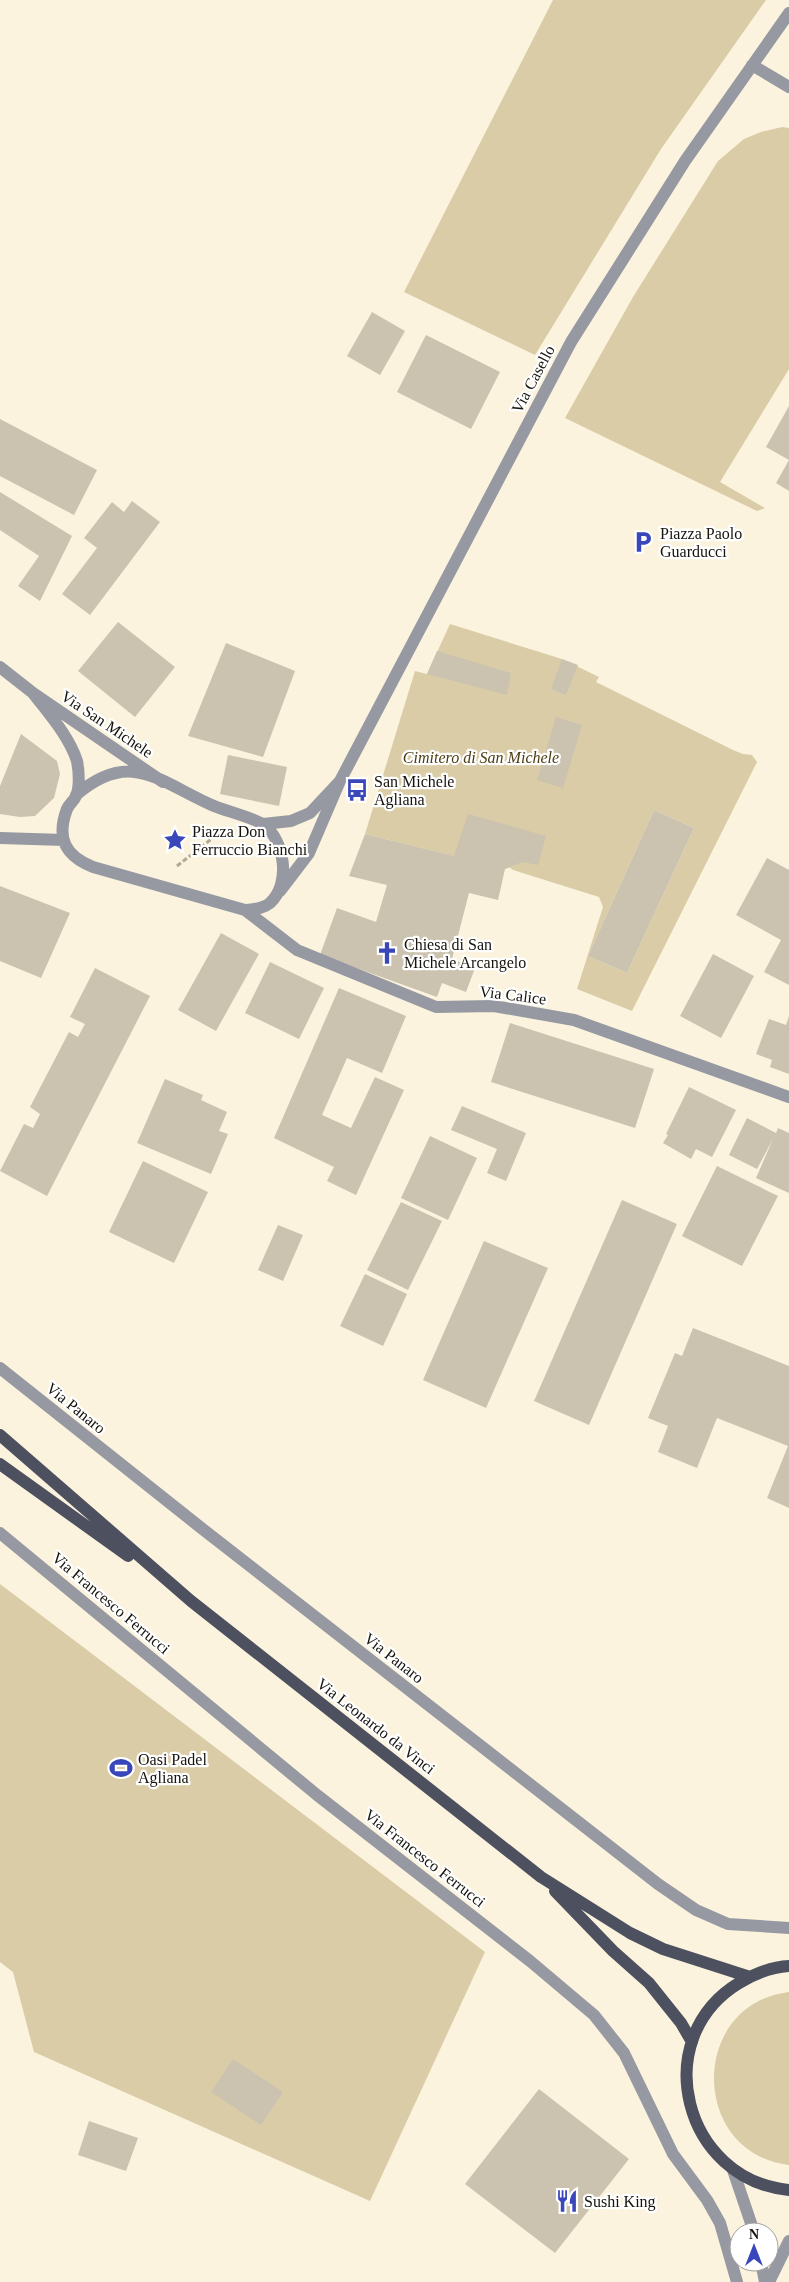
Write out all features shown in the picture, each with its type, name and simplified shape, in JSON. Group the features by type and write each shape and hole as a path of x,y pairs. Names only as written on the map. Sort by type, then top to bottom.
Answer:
{"main road":[{"name":"Via Leonardo da Vinci","path":"0,1435 191,1601"},
{"name":"Via Leonardo da Vinci","path":"0,1464 191,1601 541,1877 630,1933 663,1949 750,1977"},
{"name":"Via Leonardo da Vinci","path":"541,1877 613,1951 649,1983 692,2042"},
{"path":"789,1966 766,1970 750,1977 734,1986 715,2004 699,2026 692,2042 686,2077 692,2113 698,2130 708,2145 733,2170 763,2186 789,2190"}],"street":[{"name":"Via Casello","path":"280,891 309,854 340,781 570,342 685,161 789,13"},
{"path":"752,65 789,87"},
{"name":"Via San Michele","path":"0,668 33,693 163,782"},
{"name":"Via San Michele","path":"33,693 68,740 77,762 76,795"},
{"path":"118,771 150,775 163,782 230,813 263,824 276,838 281,847 283,857 280,891 270,903 257,909 245,910 79,861 68,852 63,831 68,808 76,795 101,777 118,771"},
{"name":"Via Casello","path":"263,824 291,821 310,813 340,781"},
{"path":"0,838 64,840"},
{"name":"Via Calice","path":"245,910 297,950 436,1007 494,1006 574,1020 789,1097"},
{"name":"Via Panaro","path":"0,1368 208,1534 658,1884 696,1910 728,1924 789,1928"},
{"name":"Via Francesco Ferrucci","path":"0,1533 317,1795 538,1967 594,2015 624,2053 674,2154 707,2200 720,2223 737,2282"},
{"path":"733,2170 751,2222"},
{"path":"769,2282 789,2241"}],"path":[{"path":"164,886 166,875 226,827 230,813"}],"green space":[{"path":"553,0 766,0 661,149 535,355 404,292"},
{"path":"782,127 789,128 789,369 720,482 765,508 757,511 565,418 633,297 718,161 744,139 761,132"},
{"name":"Cimitero di San Michele","path":"450,624 562,659 599,677 596,682 733,750 752,755 757,762 632,1011 577,989 603,907 599,897 513,870 509,867 505,869 365,834 415,671 427,674","holes":["654,810 694,828 627,973 588,956"]},
{"name":"Oasi Padel Agliana","path":"0,1584 485,1952 370,2201 34,2052 13,1972 0,1962"},
{"path":"789,1992 789,2165 756,2155 733,2135 719,2108 714,2078 719,2049 733,2022 756,2002"}],"building":[{"path":"372,312 405,331 380,375 347,356"},
{"path":"426,335 500,372 471,429 397,392"},
{"path":"789,406 789,460 766,447"},
{"path":"0,419 97,470 74,515 0,476"},
{"path":"789,460 789,491 776,483"},
{"path":"0,492 72,536 40,601 18,586 39,556 0,530"},
{"path":"132,501 160,522 90,615 62,594 97,548 84,538 112,502 124,512"},
{"path":"118,622 175,667 135,717 78,671"},
{"path":"226,643 295,671 263,757 188,736"},
{"path":"437,651 511,673 507,695 427,674"},
{"path":"562,659 578,665 566,695 551,689"},
{"path":"556,717 582,725 563,788 537,780"},
{"path":"21,734 57,761 60,774 54,798 35,816 20,817 0,814 0,786"},
{"path":"228,755 287,767 279,806 220,794"},
{"path":"654,810 694,828 627,973 588,956"},
{"path":"468,814 546,836 538,865 522,862 505,869 498,900 469,893 452,959 475,968 466,992 442,983 437,997 320,955 337,908 376,922 387,885 349,876 365,834 454,856"},
{"path":"767,858 789,870 789,985 764,972 781,940 736,915"},
{"path":"0,886 70,913 41,978 0,961"},
{"path":"221,933 259,954 216,1031 178,1010"},
{"path":"713,954 754,976 721,1038 680,1016"},
{"path":"270,962 324,988 299,1039 245,1013"},
{"path":"95,968 150,996 47,1196 0,1171 24,1124 33,1128 40,1114 30,1107 69,1032 78,1037 85,1024 70,1017"},
{"path":"339,988 406,1016 382,1073 347,1058 322,1115 351,1128 375,1077 404,1090 356,1195 327,1181 334,1167 274,1138"},
{"path":"789,1016 789,1074 770,1067 772,1060 756,1054 769,1019 786,1025"},
{"path":"510,1023 654,1069 635,1128 491,1082"},
{"path":"165,1079 203,1095 201,1100 227,1112 219,1131 228,1134 211,1174 137,1143"},
{"path":"689,1087 736,1110 712,1157 696,1149 691,1159 663,1143"},
{"path":"462,1106 526,1133 506,1181 487,1173 497,1149 451,1130"},
{"path":"747,1118 776,1133 778,1128 789,1133 789,1193 756,1178 773,1139 757,1169 729,1155"},
{"path":"430,1136 477,1158 448,1220 401,1198"},
{"path":"143,1161 208,1192 174,1263 109,1232"},
{"path":"717,1166 778,1196 742,1266 682,1236"},
{"path":"622,1200 677,1224 589,1425 534,1401"},
{"path":"401,1202 442,1221 408,1290 367,1270"},
{"path":"278,1225 303,1235 283,1281 258,1270"},
{"path":"484,1241 548,1268 486,1408 423,1380"},
{"path":"365,1274 407,1294 383,1346 340,1326"},
{"path":"693,1328 789,1366 789,1508 767,1498 788,1446 717,1418 697,1468 658,1452 668,1426 648,1418 675,1353 682,1356"},
{"path":"233,2059 283,2092 261,2125 211,2092"},
{"path":"539,2089 629,2159 555,2253 465,2184"},
{"path":"89,2121 138,2138 126,2171 78,2155"}],"place":[{"name":"Piazza Paolo Guarducci","path":"643,542"},
{"name":"San Michele Agliana","path":"357,790"},
{"name":"Piazza Don Ferruccio Bianchi","path":"175,840"},
{"name":"Chiesa di San Michele Arcangelo","path":"387,953"},
{"name":"Oasi Padel Agliana","path":"121,1768"},
{"name":"Sushi King","path":"567,2201"}]}
